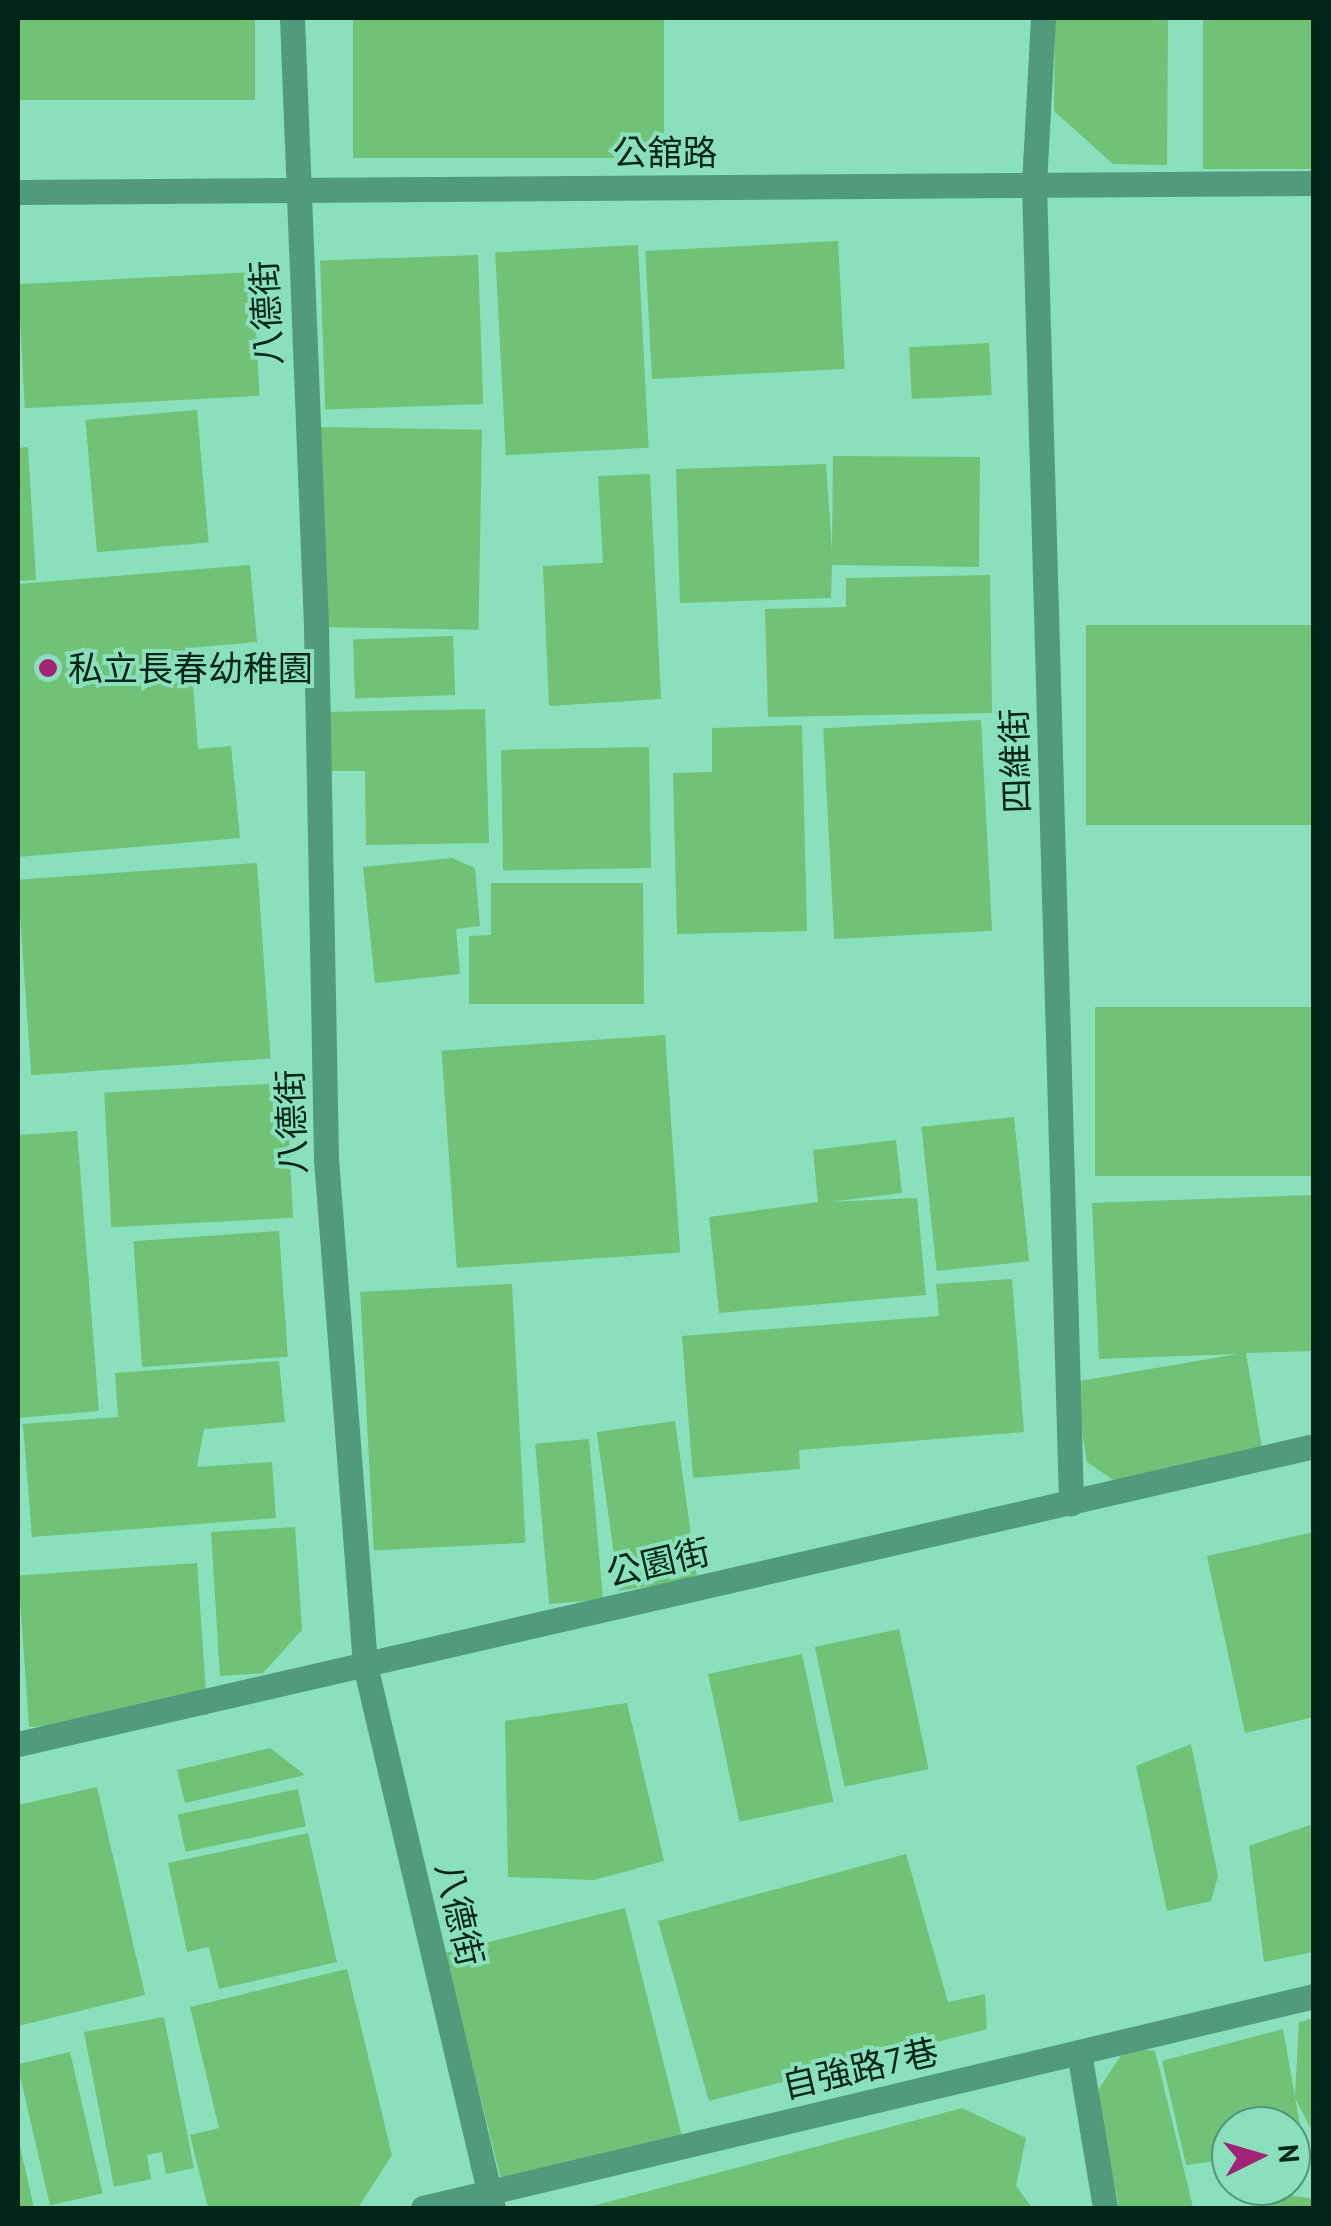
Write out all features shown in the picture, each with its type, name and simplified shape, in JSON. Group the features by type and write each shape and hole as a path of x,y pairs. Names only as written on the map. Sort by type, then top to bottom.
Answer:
{"street":[{"name":"八德街","path":"292,18 316,627 326,1160 366,1665 491,2200"},
{"name":"四維街","path":"1043,18 1034,185 1071,1503"},
{"name":"公舘路","path":"18,192 1314,183"},
{"name":"公園街","path":"18,1744 1314,1446"},
{"name":"自強路7巷","path":"424,2208 491,2200 1314,1996"},
{"path":"1080,2052 1105,2208"}],"building":[{"path":"18,18 255,18 255,100 18,100"},
{"path":"353,18 664,18 664,158 353,158"},
{"path":"1055,18 1168,19 1167,165 1113,164 1054,111"},
{"path":"1203,18 1314,18 1314,169 1203,169"},
{"path":"838,241 845,369 652,379 645,251"},
{"path":"638,245 649,448 506,455 495,252"},
{"path":"478,255 483,404 325,409 320,261"},
{"path":"253,272 259,396 25,408 18,284"},
{"path":"989,343 992,395 912,399 909,347"},
{"path":"197,410 209,542 97,552 85,420"},
{"path":"319,427 482,430 478,630 316,627"},
{"path":"28,447 36,580 18,581 18,448"},
{"path":"833,456 980,457 979,567 832,565 831,598 680,603 676,469 826,464 832,551"},
{"path":"650,474 661,699 549,706 543,566 603,563 598,476"},
{"path":"250,565 257,642 190,648 198,749 231,746 240,838 18,857 18,584"},
{"path":"990,575 992,713 768,717 765,609 846,607 846,578"},
{"path":"1086,625 1314,625 1314,825 1086,825"},
{"path":"453,636 455,695 355,698 353,639"},
{"path":"485,709 489,843 366,845 365,771 326,771 325,712"},
{"path":"981,720 992,931 834,939 823,728"},
{"path":"802,725 807,931 677,934 673,773 712,772 712,728"},
{"path":"649,747 651,868 503,871 501,750"},
{"path":"452,858 475,868 480,926 456,929 460,974 375,983 363,867"},
{"path":"257,863 271,1059 31,1075 18,880"},
{"path":"491,883 643,883 644,1004 469,1004 469,936 491,935"},
{"path":"1095,1007 1314,1007 1314,1176 1095,1176"},
{"path":"665,1035 680,1252 457,1268 442,1051"},
{"path":"286,1083 293,1218 111,1227 104,1093"},
{"path":"1014,1117 1029,1261 937,1271 922,1127"},
{"path":"77,1131 99,1411 18,1418 18,1135"},
{"path":"896,1140 902,1193 829,1202 917,1198 926,1295 719,1313 709,1217 818,1202 813,1150"},
{"path":"1314,1195 1314,1351 1246,1353 1263,1454 1115,1481 1087,1462 1074,1382 1238,1354 1099,1359 1092,1203"},
{"path":"279,1231 288,1357 142,1367 133,1241"},
{"path":"1012,1279 1024,1432 799,1450 800,1469 693,1478 682,1336 939,1316 936,1284"},
{"path":"512,1284 526,1543 374,1551 360,1292"},
{"path":"279,1361 285,1422 204,1429 197,1467 272,1462 276,1518 32,1537 23,1424 118,1417 115,1373"},
{"path":"675,1421 697,1579 619,1590 597,1432"},
{"path":"589,1439 603,1599 549,1604 535,1444"},
{"path":"295,1527 302,1630 263,1673 220,1676 211,1532"},
{"path":"1314,1532 1314,1717 1245,1733 1207,1556"},
{"path":"197,1563 208,1715 29,1727 18,1575"},
{"path":"899,1629 929,1769 845,1787 815,1647"},
{"path":"802,1654 833,1802 739,1822 708,1674"},
{"path":"627,1703 664,1861 594,1880 508,1877 505,1721"},
{"path":"1191,1744 1218,1876 1211,1901 1167,1911 1136,1766"},
{"path":"270,1748 305,1775 185,1803 177,1770"},
{"path":"97,1787 145,1995 18,2026 18,1805"},
{"path":"298,1789 306,1826 186,1852 178,1815"},
{"path":"1313,1824 1314,1952 1264,1962 1249,1846"},
{"path":"308,1833 337,1962 219,1989 209,1947 187,1952 168,1863"},
{"path":"906,1854 948,2002 985,1994 987,2029 709,2101 658,1921"},
{"path":"625,1908 682,2136 501,2181 445,1953"},
{"path":"347,1969 392,2155 358,2208 208,2208 190,2135 219,2128 190,2007"},
{"path":"164,2017 194,2168 166,2174 162,2152 147,2155 151,2179 114,2187 84,2032"},
{"path":"1314,2018 1314,2135 1311,2106 1299,2106 1295,2098 1297,2106 1211,2106 1211,2162 1186,2165 1162,2061 1283,2029 1295,2097 1299,2022"},
{"path":"1127,2047 1155,2051 1193,2207 1119,2208 1096,2093"},
{"path":"70,2052 103,2193 50,2205 18,2064"},
{"path":"962,2108 1026,2138 1016,2186 1032,2208 585,2208"},
{"path":"19,2142 34,2208 18,2208"},
{"path":"1314,2199 1314,2208 1262,2208 1311,2206"}],"place":[{"name":"私立長春幼稚園","path":"48,668"}]}
